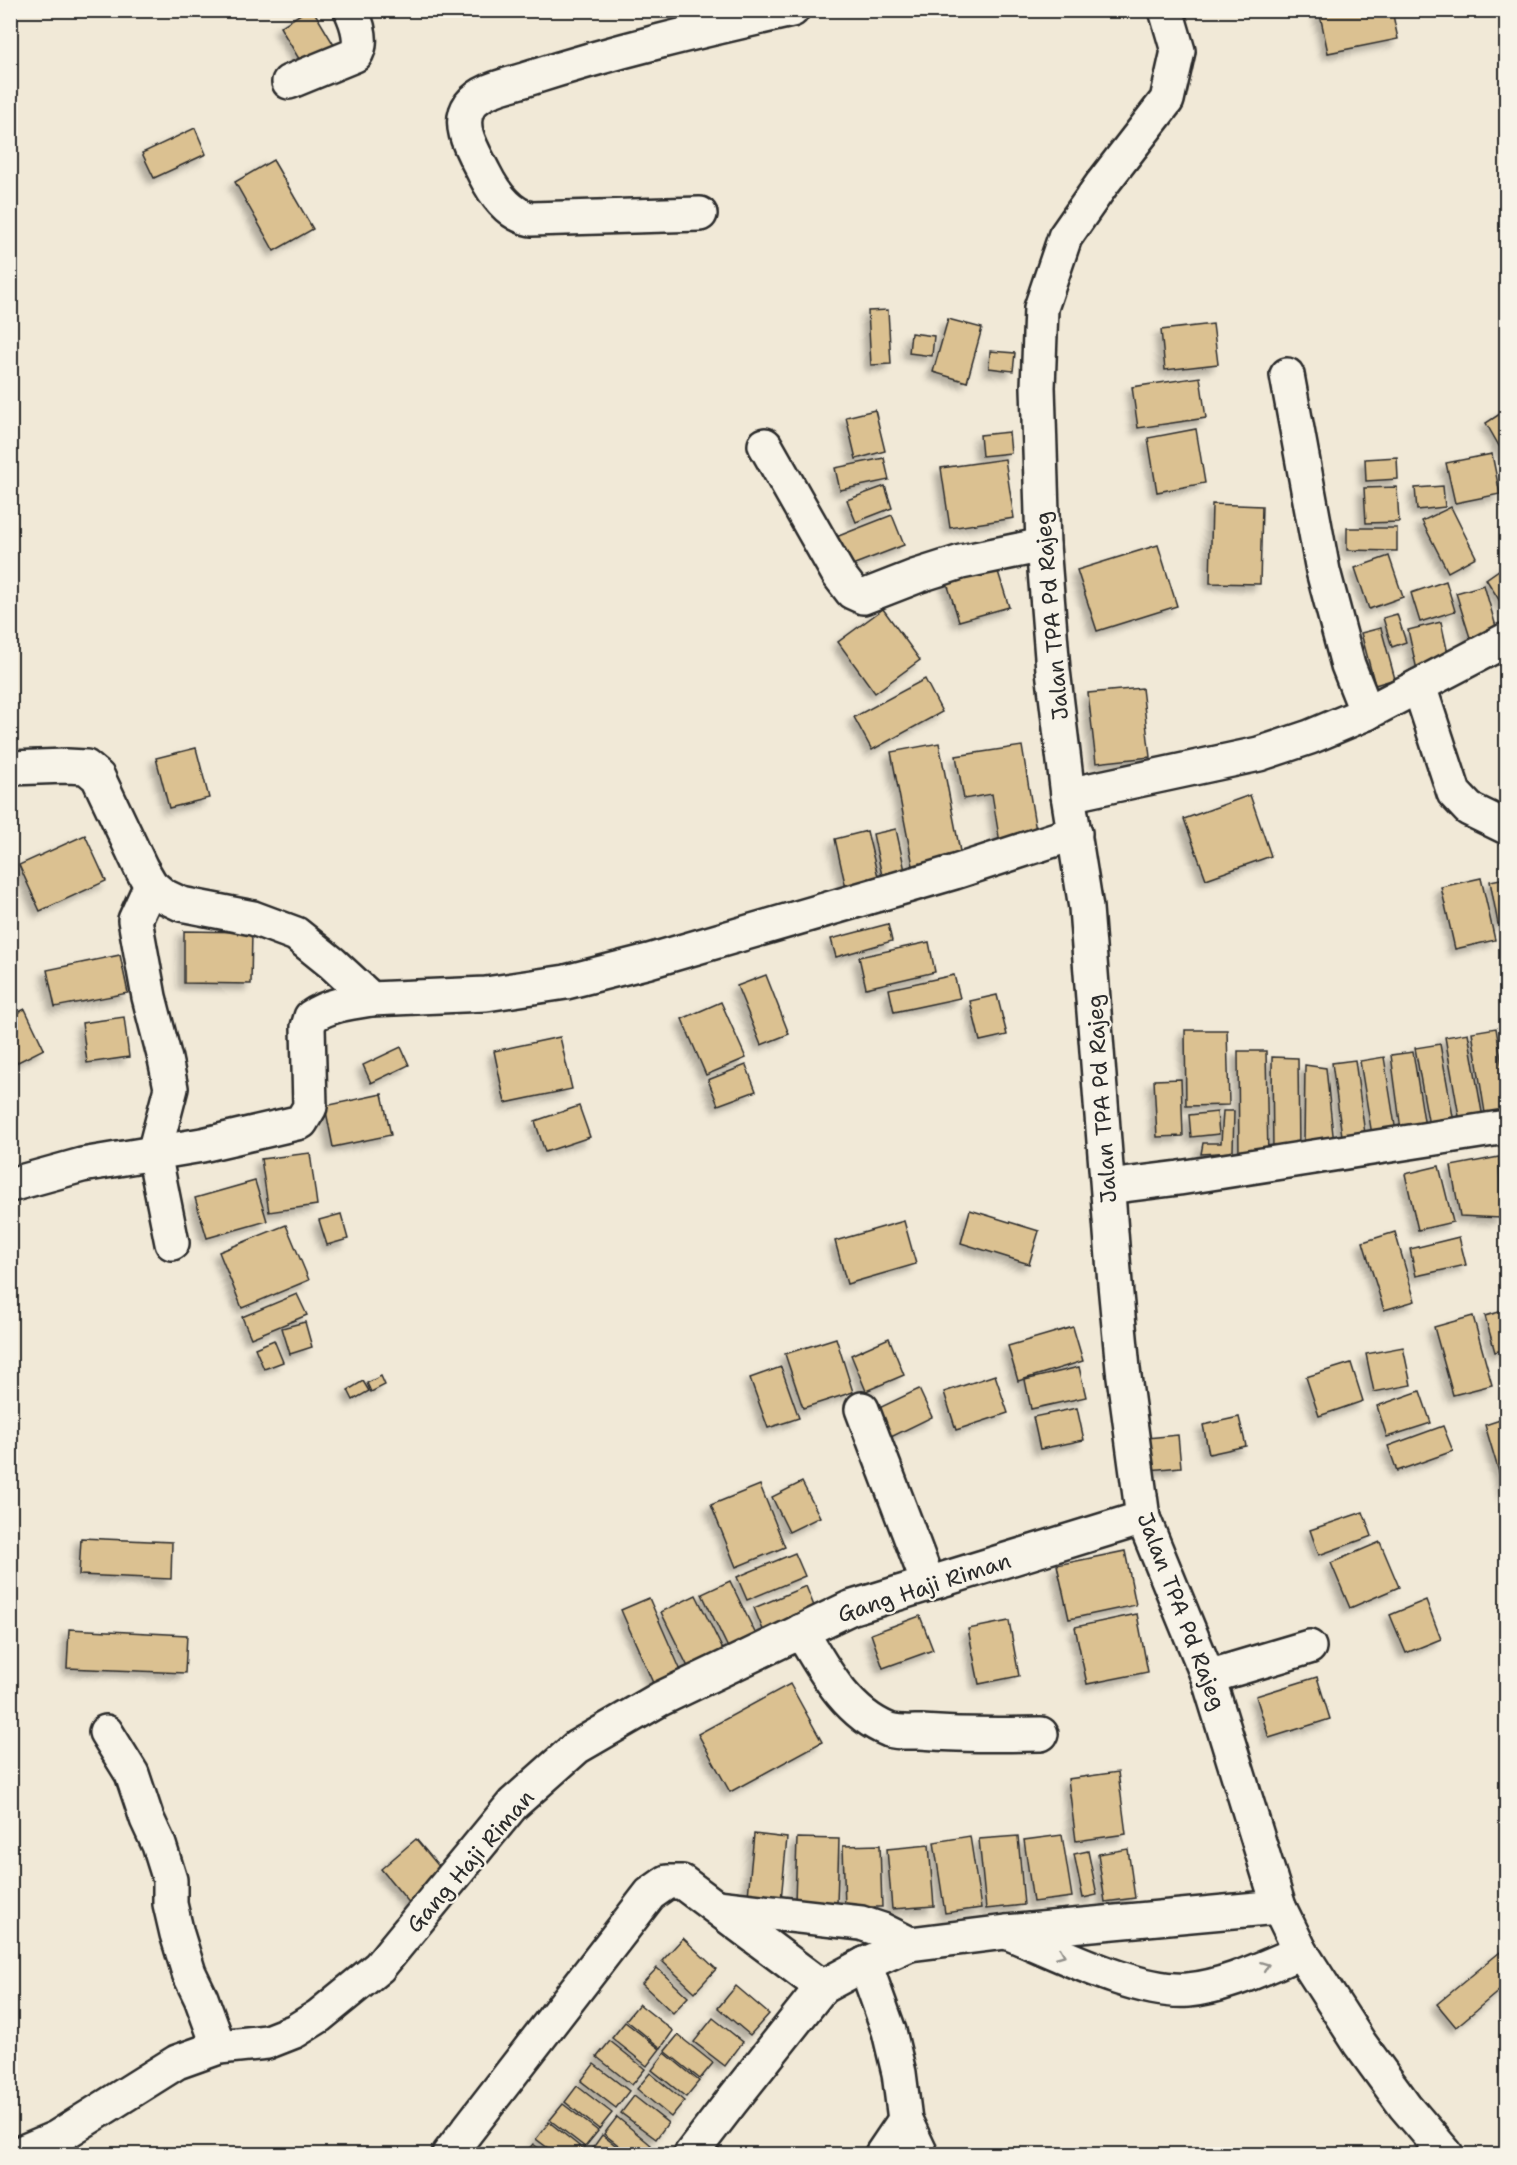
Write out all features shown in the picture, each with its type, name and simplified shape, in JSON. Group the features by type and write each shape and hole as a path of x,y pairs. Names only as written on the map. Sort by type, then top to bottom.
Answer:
{"street":[{"path":"290,82 355,55 360,49 360,41 351,10"},
{"path":"700,214 523,218 514,213 494,192 466,133 465,117 470,105 482,94 552,71 698,31 792,10"},
{"name":"Jalan TPA Pd Rajeg","path":"1166,10 1178,51 1167,100 1102,184 1065,237 1041,308 1038,387 1043,545 1053,670 1068,795 1086,908 1123,1369 1143,1518 1208,1677 1279,1907 1301,1952 1360,2044 1392,2088 1446,2154"},
{"path":"1287,375 1323,571 1348,665 1367,714"},
{"path":"765,445 839,574 852,592 863,597 916,576 961,562 1043,545"},
{"path":"1068,795 1259,754 1310,737 1367,714 1506,640"},
{"path":"1419,686 1454,793 1469,809 1506,827"},
{"path":"10,768 86,767 98,777 151,885 164,896 181,904 253,918 296,934 371,999"},
{"path":"10,1185 82,1165 202,1145 302,1122 310,1107 308,1027 311,1017 321,1011 371,999 486,994 566,982 649,961 955,872 1075,833"},
{"path":"151,885 135,920 149,998 171,1088 154,1153 172,1243"},
{"path":"1108,1187 1506,1127"},
{"path":"862,1409 928,1582"},
{"name":"Gang Haji Riman","path":"18,2154 60,2146 177,2062 219,2048 267,2042 295,2031 319,2016 380,1967 513,1804 577,1748 660,1699 850,1608 928,1582 1143,1518"},
{"path":"801,1631 825,1672 846,1698 866,1716 890,1730 978,1735 1041,1734"},
{"path":"1208,1677 1309,1647"},
{"path":"106,1732 132,1774 147,1819 159,1845 170,1880 170,1904 177,1934 189,1973 201,1998 219,2048"},
{"path":"450,2154 651,1894 667,1882 682,1882 822,1987"},
{"path":"715,1907 861,1923 882,1930 910,1944"},
{"path":"691,2154 822,1987 910,1944 1006,1932 1279,1907"},
{"path":"1006,1932 1112,1976 1163,1989 1189,1990 1230,1980 1301,1952"},
{"path":"865,1964 889,2031 899,2073 905,2121 921,2154"},
{"path":"882,2154 905,2121"}],"building":[{"path":"307,10 313,10 334,45 302,64 280,27"},
{"path":"1319,10 1392,10 1398,39 1328,53"},
{"path":"195,128 206,154 154,178 142,153"},
{"path":"273,160 313,229 274,251 235,182"},
{"path":"888,310 891,364 871,365 868,311"},
{"path":"948,319 982,328 967,382 933,372"},
{"path":"1213,324 1218,364 1165,370 1161,330"},
{"path":"911,333 934,336 932,356 909,353"},
{"path":"990,351 1015,353 1013,371 989,368"},
{"path":"1200,377 1206,418 1138,428 1132,387"},
{"path":"875,410 885,451 856,459 846,417"},
{"path":"1506,410 1506,458 1486,423"},
{"path":"1196,429 1205,483 1157,492 1148,438"},
{"path":"1009,432 1011,453 982,456 980,435"},
{"path":"1492,454 1500,494 1455,503 1446,463"},
{"path":"1397,457 1398,479 1366,481 1365,459"},
{"path":"884,458 889,480 840,490 835,468"},
{"path":"1005,459 1014,518 950,528 941,468"},
{"path":"885,486 892,508 856,522 847,500"},
{"path":"1443,486 1445,507 1417,510 1415,488"},
{"path":"1397,487 1399,522 1366,523 1364,488"},
{"path":"1212,504 1262,506 1260,584 1210,583"},
{"path":"1451,507 1476,557 1448,572 1422,521"},
{"path":"892,515 904,545 847,567 836,537"},
{"path":"1347,528 1397,528 1397,551 1347,550"},
{"path":"1158,545 1177,606 1097,631 1077,570"},
{"path":"1389,556 1403,597 1369,609 1355,568"},
{"path":"996,565 1009,607 959,621 946,580"},
{"path":"1506,565 1506,611 1486,579"},
{"path":"1446,581 1455,611 1420,622 1411,593"},
{"path":"1484,585 1499,637 1472,644 1456,593"},
{"path":"883,609 920,660 875,693 838,642"},
{"path":"1397,614 1406,642 1392,647 1383,618"},
{"path":"1441,622 1450,663 1417,670 1408,630"},
{"path":"1381,628 1395,679 1375,685 1361,633"},
{"path":"925,679 942,712 872,750 854,717"},
{"path":"1142,688 1150,757 1096,763 1088,693"},
{"path":"939,743 963,867 915,876 891,752"},
{"path":"1022,746 1037,837 1000,843 992,794 964,799 956,756"},
{"path":"196,748 209,798 169,808 156,758"},
{"path":"1250,795 1271,856 1206,879 1184,819"},
{"path":"896,829 907,880 884,885 873,834"},
{"path":"867,831 881,889 848,897 835,839"},
{"path":"85,835 106,881 40,911 19,865"},
{"path":"1481,878 1495,940 1455,949 1441,887"},
{"path":"1506,878 1506,922 1498,924 1490,881"},
{"path":"888,924 892,941 836,957 831,939"},
{"path":"184,931 252,932 251,984 184,983"},
{"path":"929,942 935,972 866,988 859,957"},
{"path":"120,955 128,993 55,1007 47,970"},
{"path":"766,975 789,1034 761,1045 737,986"},
{"path":"954,975 960,998 894,1012 889,989"},
{"path":"997,995 1007,1035 980,1041 970,1001"},
{"path":"721,1002 746,1058 706,1075 682,1019"},
{"path":"25,1009 44,1049 10,1066 10,1016"},
{"path":"124,1017 129,1057 87,1063 82,1023"},
{"path":"1506,1027 1506,1063 1500,1028"},
{"path":"1496,1028 1506,1091 1506,1116 1486,1119 1472,1032"},
{"path":"1185,1030 1227,1030 1229,1105 1186,1106"},
{"path":"1468,1033 1483,1118 1460,1122 1445,1037"},
{"path":"560,1037 572,1089 505,1103 494,1051"},
{"path":"1440,1044 1454,1122 1429,1126 1415,1048"},
{"path":"401,1047 409,1065 371,1083 363,1065"},
{"path":"1238,1051 1266,1051 1268,1157 1239,1158"},
{"path":"1413,1052 1425,1127 1401,1130 1391,1055"},
{"path":"1272,1057 1298,1058 1299,1151 1273,1152"},
{"path":"1384,1057 1396,1132 1372,1135 1360,1061"},
{"path":"1355,1060 1366,1141 1343,1143 1332,1063"},
{"path":"746,1065 756,1091 718,1105 708,1080"},
{"path":"1305,1065 1326,1068 1334,1144 1304,1145"},
{"path":"1181,1079 1183,1136 1157,1137 1154,1080"},
{"path":"382,1094 391,1135 333,1147 325,1106"},
{"path":"579,1106 590,1137 545,1152 535,1121"},
{"path":"1223,1111 1234,1111 1233,1152 1201,1154 1203,1143 1221,1143"},
{"path":"1217,1112 1219,1134 1191,1137 1189,1115"},
{"path":"310,1153 317,1205 269,1212 261,1159"},
{"path":"1499,1157 1501,1218 1460,1216 1451,1166"},
{"path":"1439,1166 1453,1222 1418,1230 1405,1174"},
{"path":"255,1181 267,1221 207,1238 195,1198"},
{"path":"970,1210 1039,1231 1029,1264 961,1243"},
{"path":"341,1214 348,1239 327,1245 319,1220"},
{"path":"904,1221 916,1264 847,1284 835,1241"},
{"path":"286,1225 309,1280 242,1308 219,1252"},
{"path":"1395,1232 1415,1301 1384,1310 1363,1242"},
{"path":"1459,1237 1466,1265 1416,1276 1410,1249"},
{"path":"297,1294 307,1315 251,1338 242,1317"},
{"path":"1506,1310 1506,1349 1495,1352 1485,1316"},
{"path":"1473,1316 1492,1385 1453,1395 1434,1327"},
{"path":"305,1322 312,1347 290,1354 282,1328"},
{"path":"1073,1327 1083,1361 1018,1381 1008,1346"},
{"path":"836,1338 853,1392 803,1408 785,1354"},
{"path":"889,1338 904,1375 866,1391 851,1355"},
{"path":"274,1340 283,1362 264,1369 255,1348"},
{"path":"1403,1347 1411,1385 1374,1392 1366,1354"},
{"path":"1351,1363 1363,1401 1319,1416 1306,1377"},
{"path":"781,1367 799,1418 768,1428 750,1378"},
{"path":"1079,1367 1086,1397 1031,1409 1025,1380"},
{"path":"995,1375 1008,1413 956,1430 944,1392"},
{"path":"381,1376 385,1385 371,1392 367,1383"},
{"path":"363,1381 369,1391 353,1400 348,1390"},
{"path":"919,1389 932,1417 891,1437 877,1409"},
{"path":"1420,1391 1431,1423 1387,1437 1377,1406"},
{"path":"1077,1408 1084,1440 1040,1449 1033,1417"},
{"path":"1239,1417 1246,1446 1209,1454 1203,1425"},
{"path":"1506,1418 1506,1496 1485,1425"},
{"path":"1443,1426 1453,1451 1397,1471 1388,1446"},
{"path":"1178,1435 1181,1467 1149,1470 1147,1438"},
{"path":"802,1482 820,1517 789,1532 772,1497"},
{"path":"760,1485 785,1547 736,1567 711,1505"},
{"path":"1363,1512 1372,1536 1319,1555 1310,1530"},
{"path":"81,1538 172,1542 171,1579 79,1575"},
{"path":"1380,1542 1399,1587 1350,1608 1331,1563"},
{"path":"1125,1551 1136,1605 1069,1619 1057,1565"},
{"path":"795,1553 805,1576 747,1600 737,1577"},
{"path":"730,1581 760,1643 732,1656 702,1594"},
{"path":"806,1586 818,1616 766,1637 754,1608"},
{"path":"696,1595 726,1656 691,1673 661,1612"},
{"path":"649,1598 685,1680 657,1692 621,1610"},
{"path":"1426,1600 1441,1639 1406,1653 1390,1615"},
{"path":"1137,1614 1148,1672 1087,1684 1075,1627"},
{"path":"920,1616 933,1650 883,1668 871,1634"},
{"path":"1009,1621 1019,1676 979,1684 968,1629"},
{"path":"69,1629 187,1635 185,1673 67,1668"},
{"path":"1317,1677 1330,1719 1269,1738 1256,1696"},
{"path":"790,1684 822,1742 730,1792 698,1734"},
{"path":"1118,1772 1126,1834 1076,1841 1068,1779"},
{"path":"754,1834 787,1838 781,1900 748,1896"},
{"path":"1062,1835 1072,1897 1033,1902 1024,1840"},
{"path":"970,1836 981,1908 945,1913 934,1842"},
{"path":"1018,1836 1024,1905 986,1909 979,1839"},
{"path":"797,1838 839,1839 837,1904 795,1902"},
{"path":"416,1839 447,1876 412,1906 381,1869"},
{"path":"880,1845 882,1907 845,1907 843,1846"},
{"path":"929,1845 934,1906 892,1909 887,1849"},
{"path":"1128,1849 1135,1898 1105,1902 1098,1854"},
{"path":"1088,1851 1097,1895 1083,1898 1074,1854"},
{"path":"683,1938 716,1969 695,1992 662,1961"},
{"path":"1500,1952 1506,1961 1506,1985 1456,2027 1437,2004"},
{"path":"657,1968 688,1997 673,2013 642,1984"},
{"path":"736,1986 769,2014 750,2035 718,2008"},
{"path":"639,2004 673,2031 661,2048 626,2020"},
{"path":"713,2018 743,2042 725,2066 694,2042"},
{"path":"625,2022 660,2049 647,2066 612,2038"},
{"path":"678,2035 713,2063 700,2079 665,2051"},
{"path":"610,2041 645,2069 632,2085 597,2057"},
{"path":"665,2053 699,2081 686,2097 652,2070"},
{"path":"594,2064 629,2091 616,2108 581,2081"},
{"path":"650,2073 684,2101 671,2117 637,2089"},
{"path":"577,2086 612,2113 599,2129 565,2102"},
{"path":"634,2096 668,2123 656,2139 621,2113"},
{"path":"563,2104 598,2131 585,2147 550,2120"},
{"path":"617,2117 651,2145 644,2154 630,2154 604,2134"},
{"path":"549,2122 583,2149 579,2154 556,2154 536,2139"},
{"path":"602,2135 627,2154 593,2154 590,2152"},
{"path":"533,2144 547,2154 524,2154"}]}
